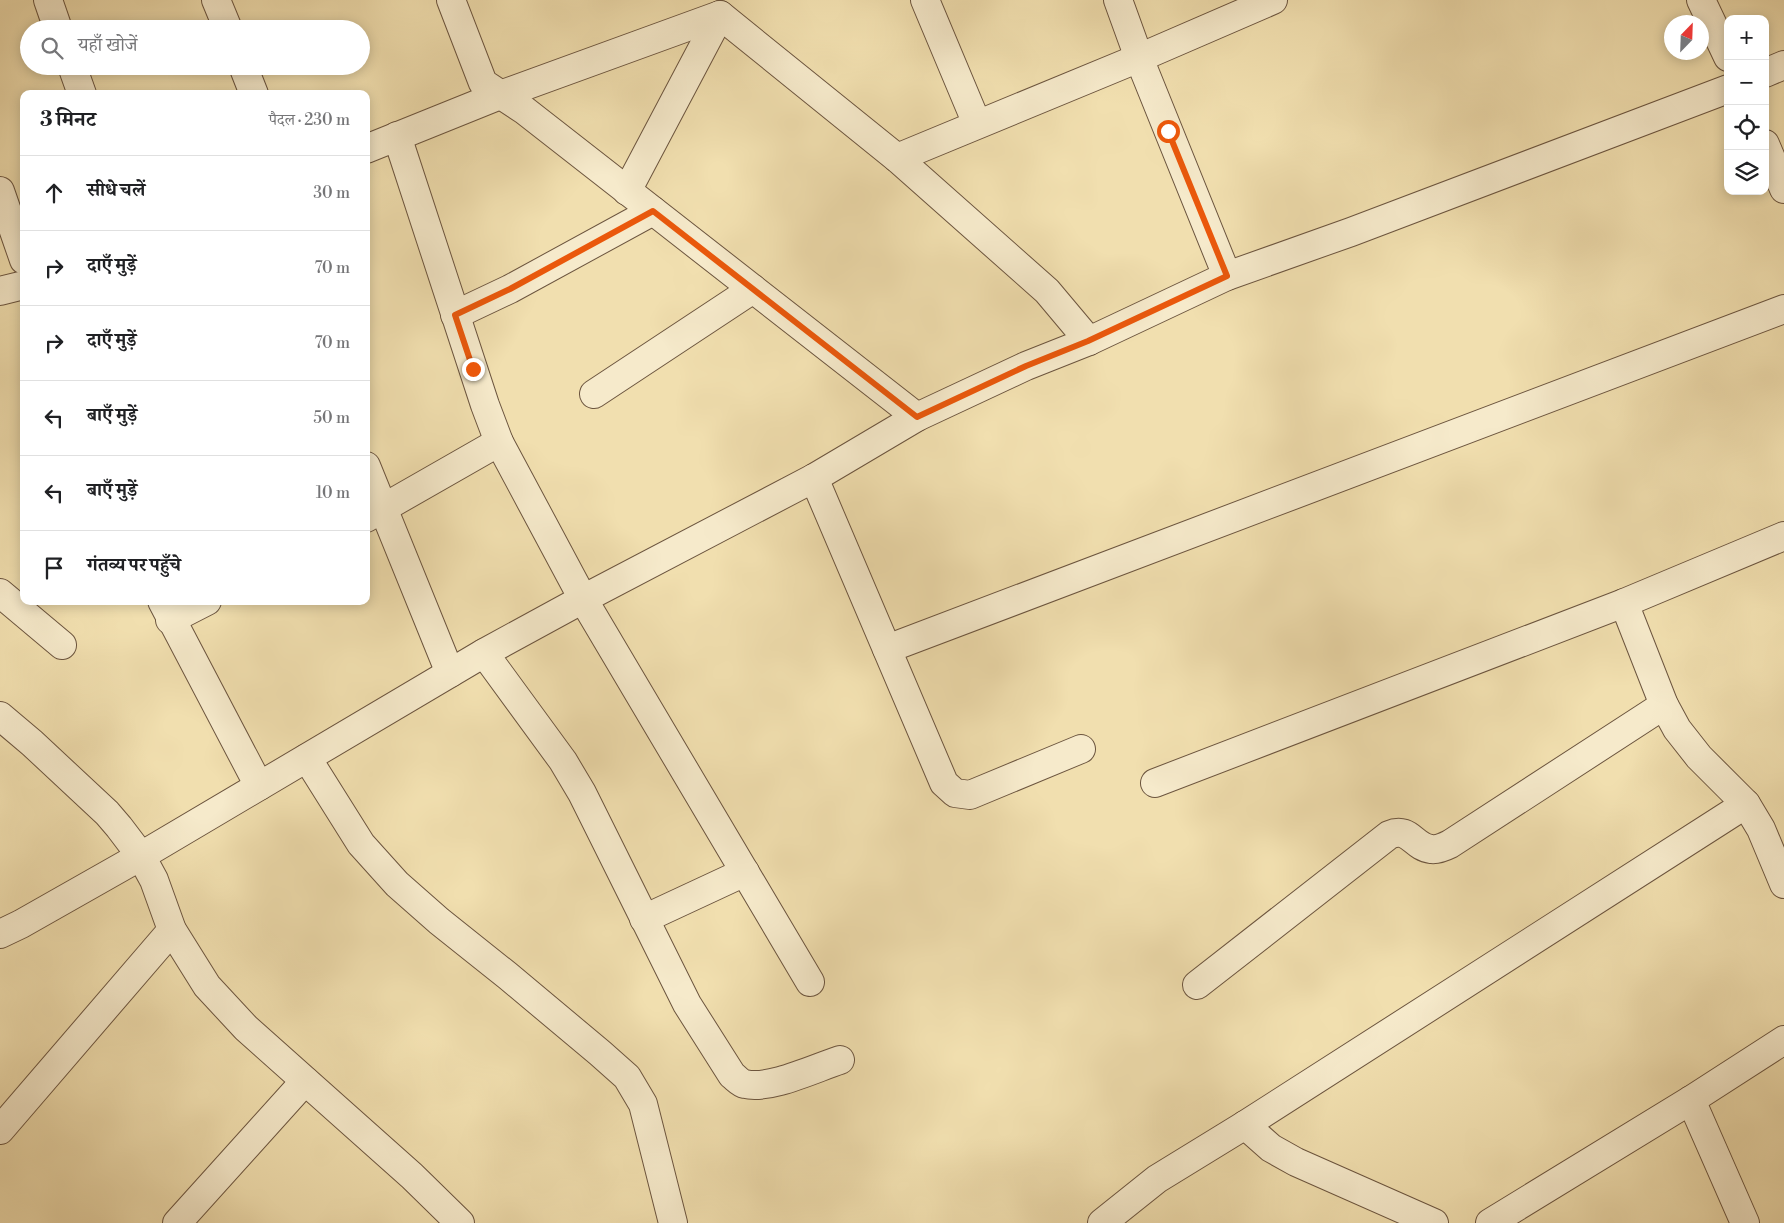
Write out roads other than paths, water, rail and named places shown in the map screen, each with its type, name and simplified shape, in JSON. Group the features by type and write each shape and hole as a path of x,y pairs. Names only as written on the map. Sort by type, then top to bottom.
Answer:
{"street":[{"path":"48,0 55,20"},
{"path":"216,0 224,20"},
{"path":"451,0 483,83 524,110 917,417"},
{"path":"925,0 977,124"},
{"path":"1118,0 1139,58 1227,276"},
{"path":"897,158 1274,0"},
{"path":"1701,0 1724,49"},
{"path":"370,146 500,95 720,15"},
{"path":"720,15 897,158 1047,291 1088,341"},
{"path":"627,191 720,15"},
{"path":"1769,71 1784,64"},
{"path":"75,75 81,90"},
{"path":"247,75 252,90"},
{"path":"0,934 141,856 484,653 814,478 917,417 1026,366 1088,341 1227,276 1370,225 1724,91"},
{"path":"397,136 485,406 499,442 583,599 810,982"},
{"path":"1768,150 1784,189"},
{"path":"0,191 20,248"},
{"path":"455,315 510,289 653,211"},
{"path":"0,291 20,286"},
{"path":"594,394 753,290"},
{"path":"887,649 1784,309"},
{"path":"375,513 499,442"},
{"path":"814,478 944,783 955,793 970,795 1081,749"},
{"path":"370,487 375,513 450,673"},
{"path":"1155,783 1624,602 1784,536"},
{"path":"0,593 62,645"},
{"path":"1624,602 1664,705 1677,729 1699,757 1746,804 1761,829 1784,884"},
{"path":"191,605 166,611 259,786"},
{"path":"484,653 564,761 582,793 687,1004 732,1076 743,1083 771,1084 840,1060"},
{"path":"1197,984 1388,835 1396,832 1406,833 1422,846 1431,849 1450,844 1664,705"},
{"path":"0,716 107,813 141,856 154,880 172,930 207,986 246,1028 412,1176 460,1223"},
{"path":"307,758 361,844 397,884 439,921 600,1053 627,1078 643,1104 673,1223"},
{"path":"1102,1223 1157,1179 1245,1125 1746,804"},
{"path":"644,919 744,872"},
{"path":"0,1130 172,930"},
{"path":"1490,1223 1691,1100 1784,1040"},
{"path":"177,1223 305,1081"},
{"path":"1691,1100 1745,1223"},
{"path":"1245,1125 1271,1148 1296,1162 1434,1223"}]}
